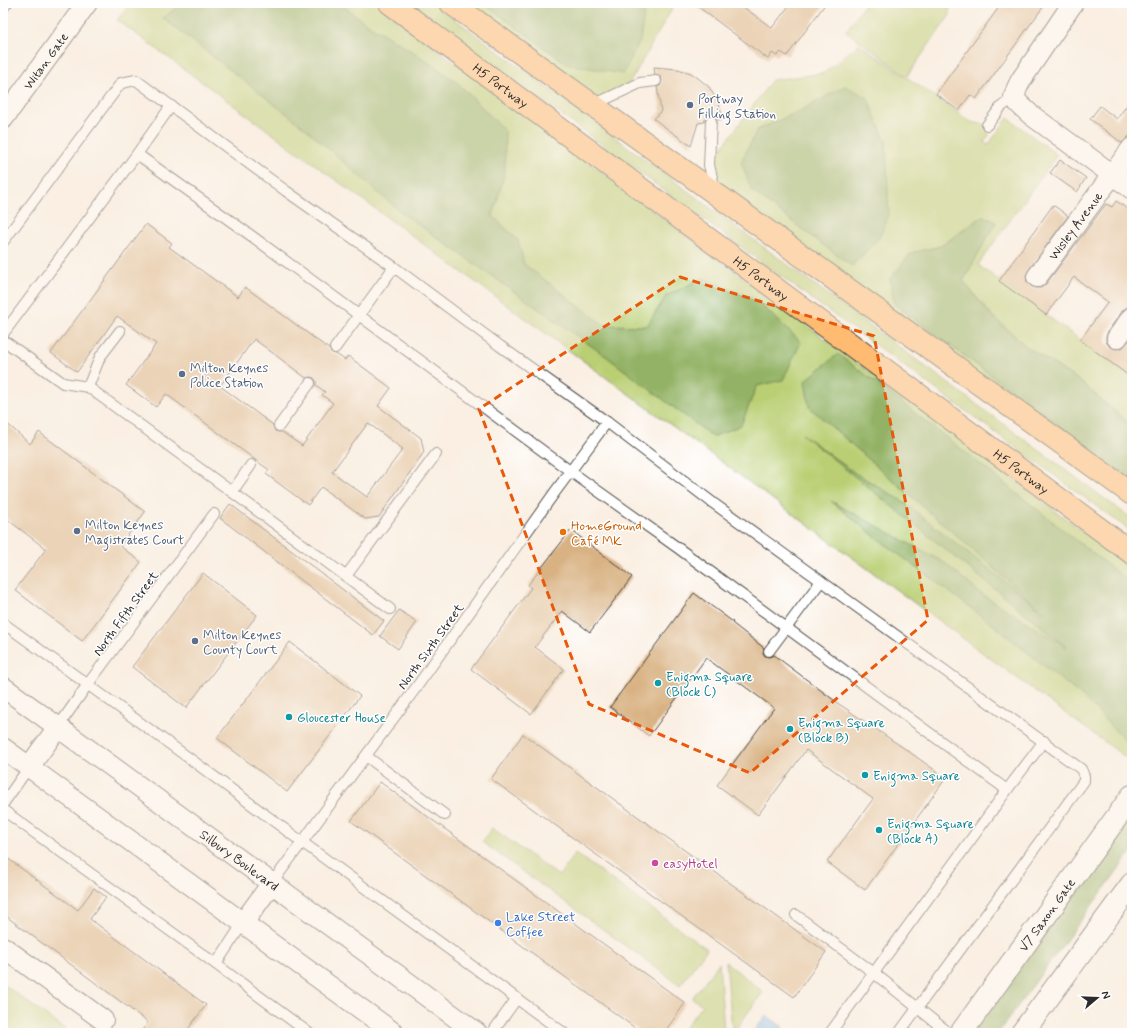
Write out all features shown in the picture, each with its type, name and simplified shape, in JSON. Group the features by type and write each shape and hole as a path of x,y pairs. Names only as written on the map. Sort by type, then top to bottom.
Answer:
{"main road":[{"name":"H5 Portway","path":"390,3 1132,553"},
{"path":"452,3 1132,494"}],"street":[{"name":"Witan Gate","path":"3,119 87,3"},
{"path":"1074,3 1021,80 1014,96 1019,104 1031,116 1132,189"},
{"name":"Wisley Avenue","path":"1037,277 1132,148"},
{"path":"1117,338 1132,317"},
{"name":"Silbury Boulevard","path":"3,687 477,1033"},
{"path":"29,767 58,727"},
{"path":"3,748 394,1033"},
{"name":"V7 Saxon Gate","path":"961,1033 1132,796"},
{"path":"243,923 272,883"},
{"path":"1022,1033 1132,884"},
{"path":"3,947 103,1020"}],"lane":[{"path":"3,8 7,3"},
{"path":"3,242 121,83 136,80 286,191 394,267 494,342 606,422 713,503 1081,769 1084,776 1084,781 899,1033"},
{"path":"593,105 640,83 656,81"},
{"path":"987,125 1001,107 1014,96"},
{"path":"3,334 171,106"},
{"path":"711,121 709,165 715,194"},
{"path":"137,154 253,237 570,471 678,548 1007,790"},
{"path":"335,348 394,267"},
{"path":"88,387 100,357 120,331"},
{"path":"3,340 63,383 88,387 390,609"},
{"path":"279,426 310,383"},
{"name":"North Sixth Street","path":"272,883 448,644 606,422"},
{"path":"346,576 436,454"},
{"path":"232,492 251,465"},
{"name":"North Fifth Street","path":"58,727 88,684 214,514"},
{"path":"769,651 821,581"},
{"path":"3,623 564,1033"},
{"path":"830,1033 1007,790 1044,742"},
{"path":"366,756 445,815"},
{"path":"3,804 29,767"},
{"path":"3,810 309,1033"},
{"path":"796,915 874,973 917,1009 949,1033"},
{"path":"216,964 243,923"},
{"path":"492,1033 517,998"}],"highlighted area":[{"path":"680,277 874,336 928,620 750,773 589,704 479,409"}],"green space":[{"path":"131,3 375,3 1132,568 1132,762 117,20"},
{"path":"183,3 339,3 367,24 415,53 458,83 505,131 505,172 493,216 518,240 524,264 604,325 647,326 666,296 703,278 755,299 801,342 783,380 757,386 741,425 713,437 607,357 398,210 305,128 163,18"},
{"path":"409,3 433,3 1132,519 1132,532 790,283"},
{"path":"451,3 483,3 498,13 642,21 646,3 672,3 673,7 625,91 593,105"},
{"path":"483,3 646,3 640,41 623,74 567,64"},
{"path":"866,3 949,3 950,15 907,76 846,31"},
{"path":"859,44 971,122 987,125 989,135 984,142 988,145 1008,118 1057,155 978,265 1132,378 1132,426 1078,380 1027,347 991,315 963,281 995,222 983,216 941,246 911,253 894,304 1132,479 1132,494 715,194 709,165 772,80 824,73","holes":["800,111 852,266 757,130"]},
{"path":"845,86 867,97 886,142 889,216 879,238 852,266 752,191 741,162 757,130 800,111"},
{"path":"983,216 996,222 963,281 991,315 1027,347 1078,380 1132,426 1132,479 894,304 890,279 911,253 941,246"},
{"path":"838,354 1128,581 1132,588 1132,741 1129,745 1084,698 996,627 873,535 831,501 945,563 981,594 1067,647 802,434 855,473 901,500 1044,612 809,407 805,381"},
{"path":"1132,816 1132,851 998,1033 973,1033"},
{"path":"492,828 559,876 575,853 707,949 680,985 482,842"},
{"path":"726,962 763,992 736,1029 732,1029"},
{"path":"719,963 724,1031 681,1033 702,1005 692,998"},
{"path":"3,984 70,1033 3,1033"}],"water":[{"path":"766,1015 783,1027 778,1033 757,1033 754,1031"}],"building":[{"path":"693,3 738,3 772,28 791,3 826,3 787,56 781,52 777,56 772,53 768,59"},
{"path":"1002,3 1046,3 976,99 970,95 959,111 936,94"},
{"name":"Portway Filling Station","path":"654,67 677,69 691,73 709,87 718,102 724,119 717,120 715,116 711,115 706,117 704,122 698,123 691,146 654,119 661,111 657,87 660,86 662,81 661,77 655,75"},
{"path":"1132,98 1132,133 1122,143 1090,119 1100,106 1117,119"},
{"path":"1060,160 1086,178 1077,192 1050,173"},
{"path":"1116,201 1132,212 1132,306 1123,310 1108,331 1106,342 1110,347 1116,349 1122,348 1132,337 1132,378 1080,340 1108,302 1074,277 1046,315 999,281 1053,205 1068,216 1028,271 1026,276 1027,282 1035,288 1041,288 1046,284 1106,204 1112,207"},
{"name":"Milton Keynes Police Station","path":"146,224 172,243 169,247 238,297 245,287 329,349 332,353 345,360 348,356 391,388 378,406 421,438 424,452 379,517 365,519 321,487 308,505 266,474 269,470 166,394 156,407 126,385 156,344 117,316 77,372 51,353","holes":["254,339 306,378 314,378 316,385 325,392 322,395 333,403 302,446 282,432 275,431 273,425 220,386","368,423 403,449 367,497 332,472"]},
{"name":"Milton Keynes Magistrates Court","path":"3,420 30,444 39,432 145,512 120,546 141,562 82,641 15,590 46,549 3,516"},
{"path":"230,504 384,621 373,635 220,518"},
{"path":"571,530 632,577 590,632 562,611 535,647 564,669 531,714 471,669 531,588 528,585"},
{"name":"Milton Keynes County Court","path":"203,573 257,615 186,708 132,667"},
{"path":"694,593 733,622 732,623 764,648 763,653 765,656 769,657 774,655 839,704 946,778 865,890 827,862 873,799 806,750 758,815 717,785 774,708 706,658 649,736 610,707"},
{"path":"399,610 417,622 398,649 380,636"},
{"name":"Gloucester House","path":"290,642 360,696 287,792 217,738"},
{"name":"easyHotel","path":"523,734 826,952 794,997 491,779"},
{"path":"380,782 685,1003 664,1033 642,1033 351,821"},
{"path":"3,855 78,910 94,888 106,897 90,919 206,1005 185,1033 140,1033 148,1022 3,914"}],"place":[{"name":"Portway Filling Station","path":"690,105"},
{"name":"Milton Keynes Police Station","path":"182,374"},
{"name":"Milton Keynes Magistrates Court","path":"77,531"},
{"name":"HomeGround Café MK","path":"563,532"},
{"name":"Milton Keynes County Court","path":"195,641"},
{"name":"Enigma Square (Block C)","path":"658,683"},
{"name":"Gloucester House","path":"289,717"},
{"name":"Enigma Square (Block B)","path":"790,729"},
{"name":"Enigma Square","path":"865,775"},
{"name":"Enigma Square (Block A)","path":"879,830"},
{"name":"easyHotel","path":"655,863"},
{"name":"Lake Street Coffee","path":"498,923"}]}
